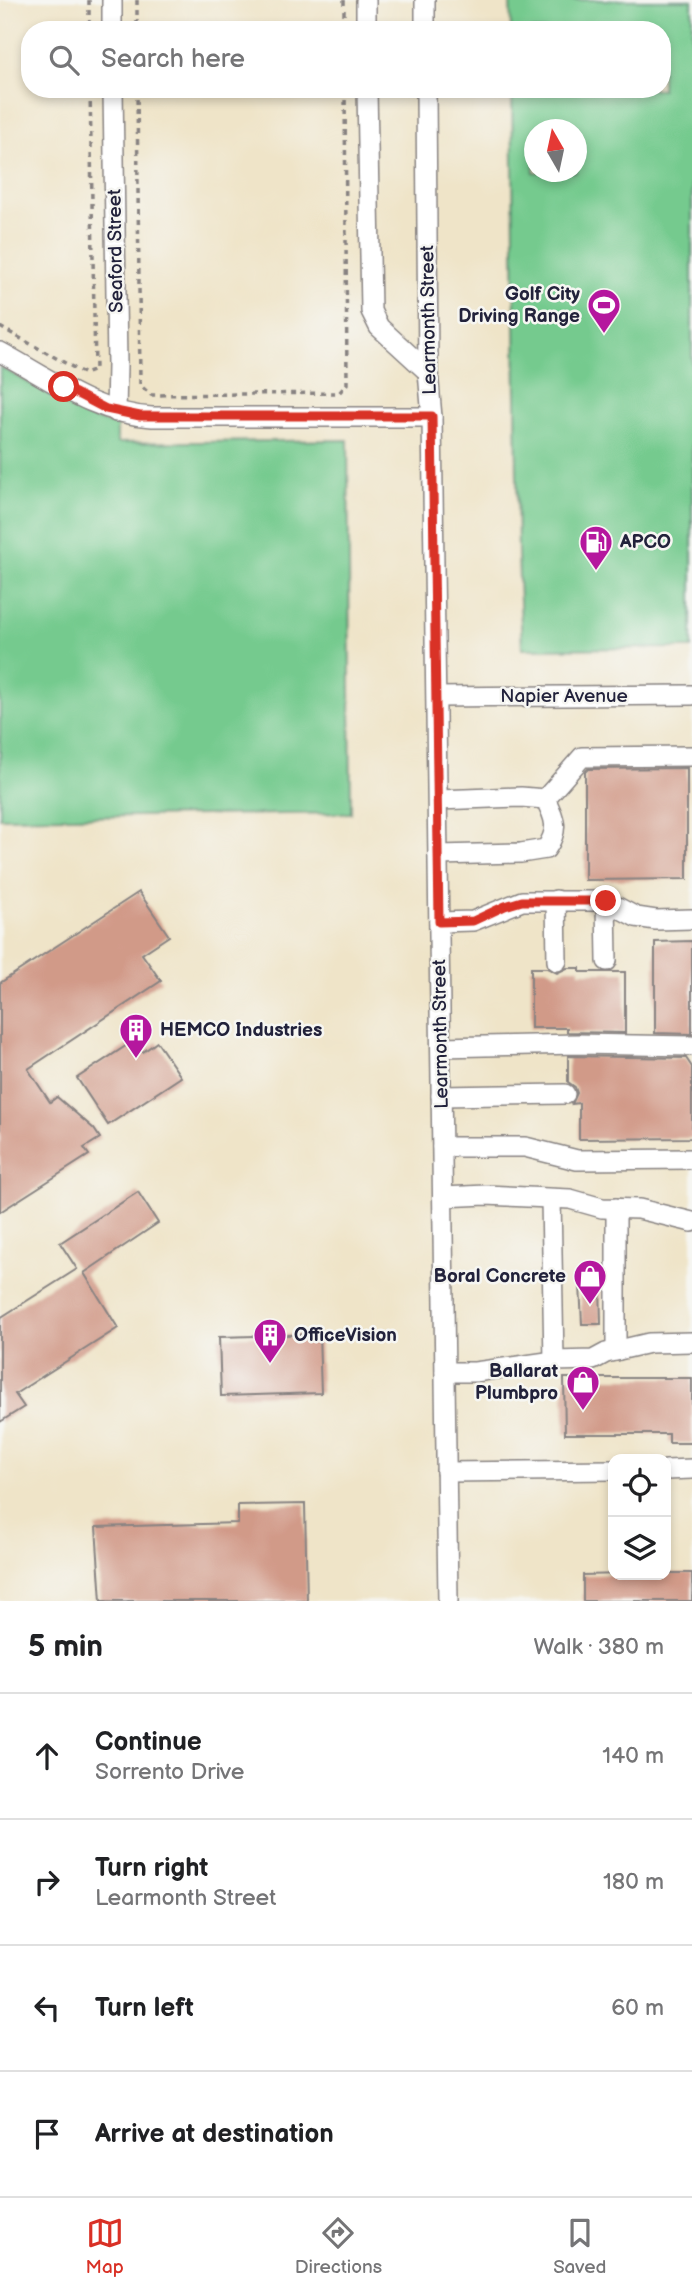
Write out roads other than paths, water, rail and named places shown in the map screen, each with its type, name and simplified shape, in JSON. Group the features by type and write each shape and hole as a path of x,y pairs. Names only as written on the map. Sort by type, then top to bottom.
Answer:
{"street":[{"path":"112,0 112,21"},
{"path":"366,0 366,21"},
{"path":"425,0 425,21"},
{"name":"Seaford Street","path":"113,98 116,412"},
{"path":"367,98 371,311 379,327 428,372"},
{"name":"Learmonth Street","path":"426,98 448,1601"},
{"path":"0,352 83,398 116,412 152,417 432,416"},
{"name":"Napier Avenue","path":"436,697 692,695"},
{"path":"545,799 582,757 692,756"},
{"path":"438,800 521,797 545,799"},
{"path":"438,855 521,853 546,849 555,836 554,814 545,799"},
{"path":"556,900 557,961"},
{"path":"439,922 473,921 522,901 556,900 606,901 636,917 656,920 692,919"},
{"path":"606,901 607,961"},
{"path":"441,1047 564,1044 692,1046"},
{"path":"441,1096 565,1094"},
{"path":"442,1147 525,1147 577,1160 692,1159"},
{"path":"443,1197 486,1195 570,1199 602,1208 639,1209 692,1222"},
{"path":"551,1199 554,1361"},
{"path":"616,1208 616,1351"},
{"path":"445,1372 475,1372 554,1361 593,1360 606,1353 649,1343 692,1342"},
{"path":"671,1469 692,1469"},
{"path":"446,1472 608,1470"}],"place":[{"name":"Golf City Driving Range","path":"604,335"},
{"name":"APCO","path":"596,572"},
{"name":"HEMCO Industries","path":"136,1060"},
{"name":"Boral Concrete","path":"590,1306"},
{"name":"OfficeVision","path":"270,1365"},
{"name":"Ballarat Plumbpro","path":"583,1412"}]}
